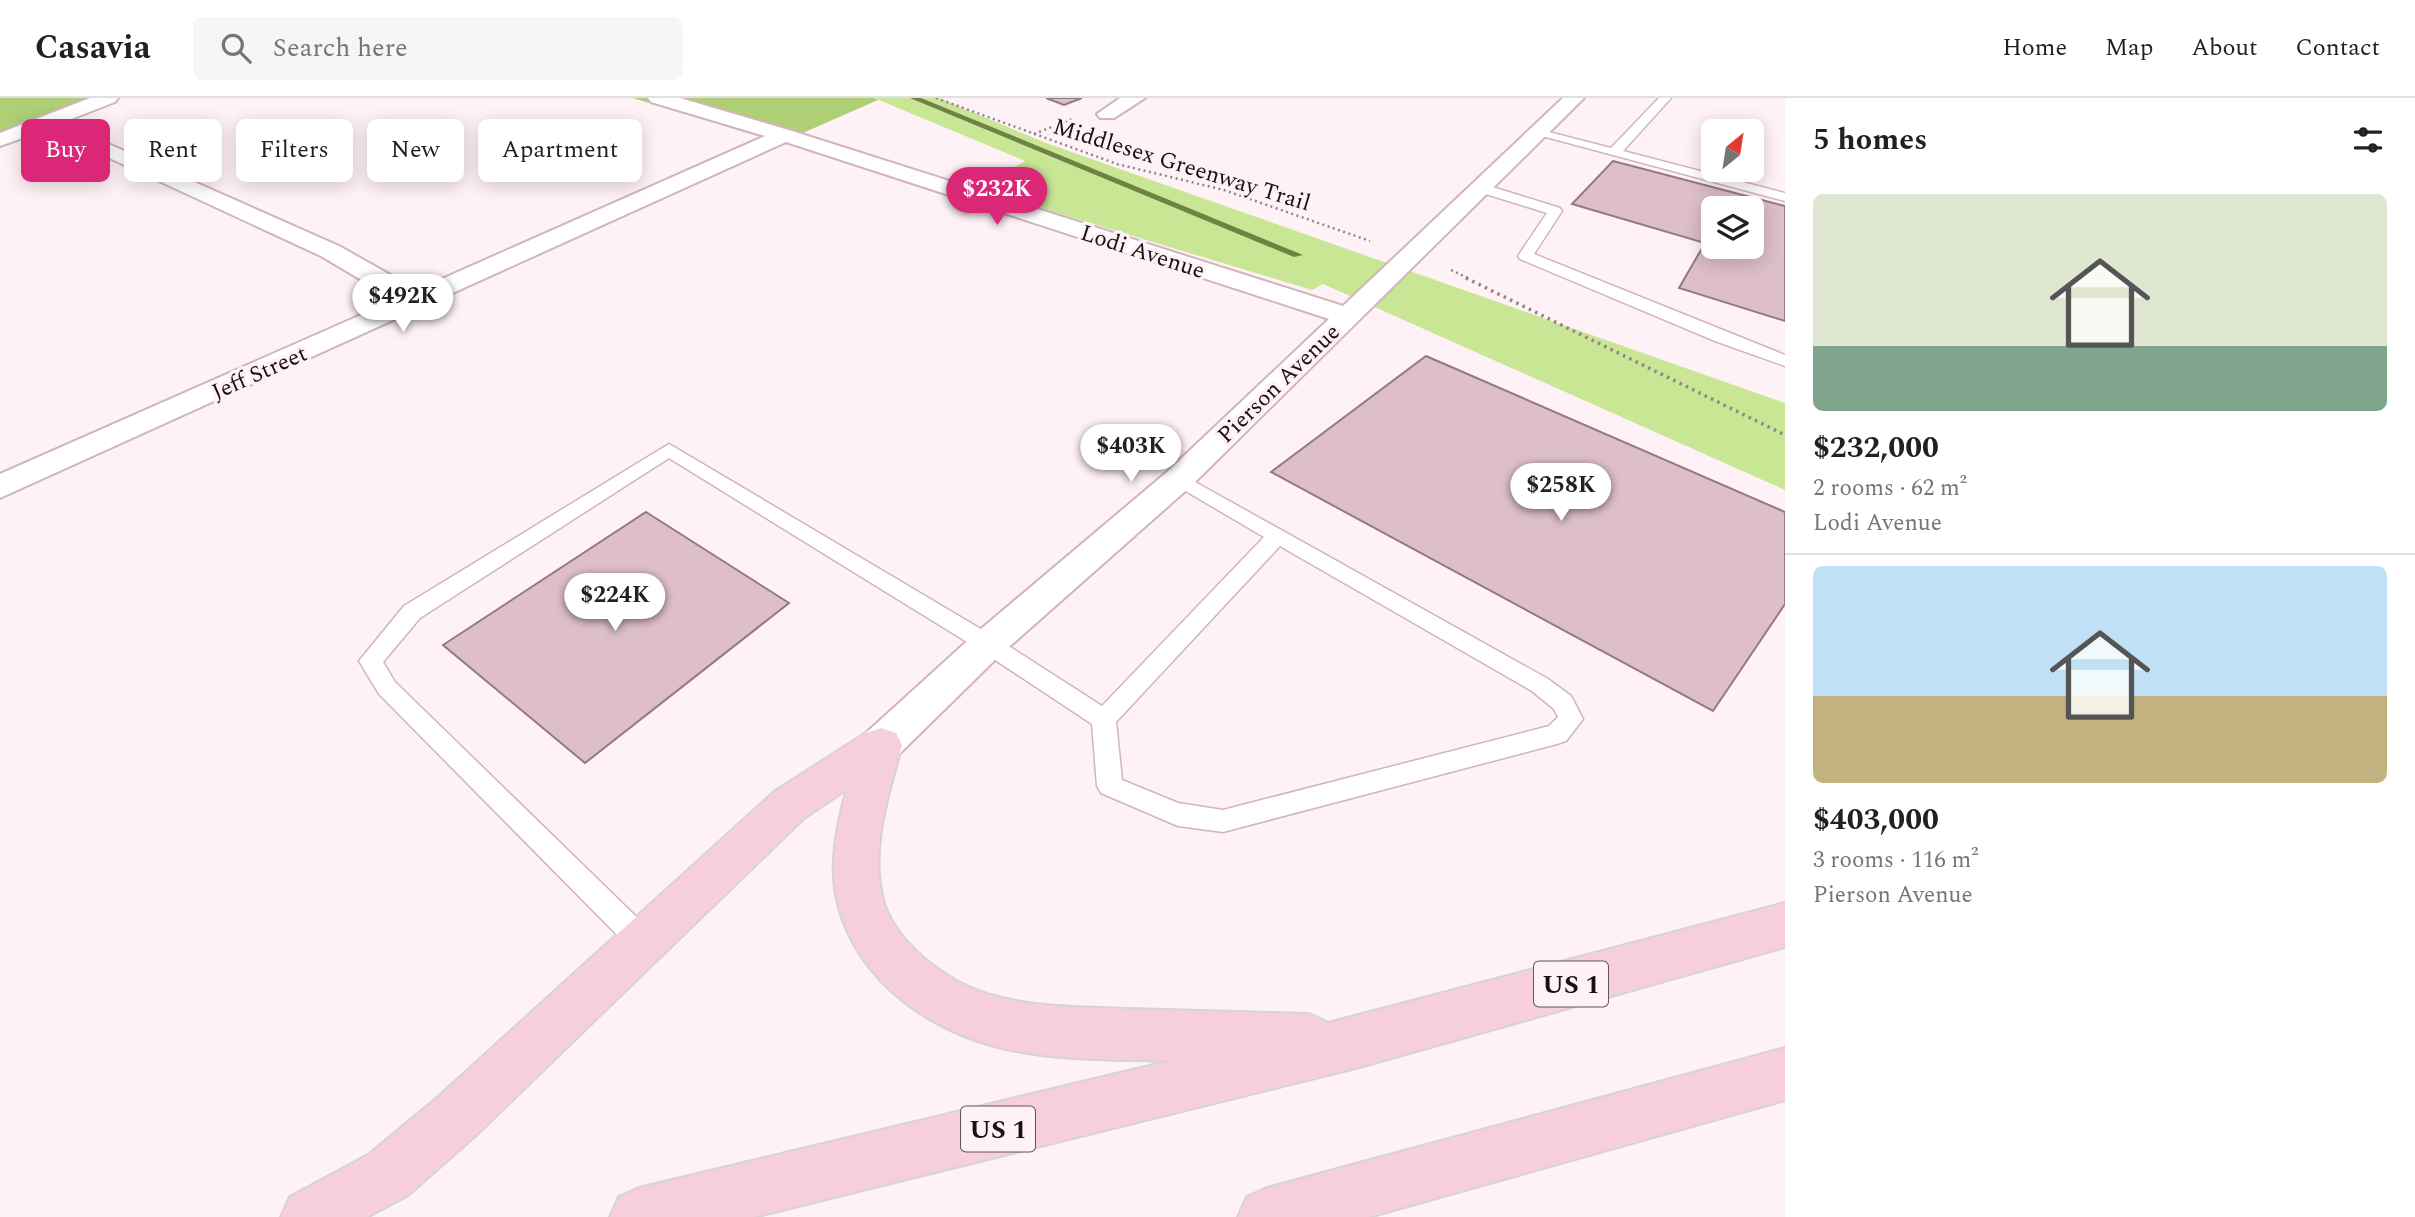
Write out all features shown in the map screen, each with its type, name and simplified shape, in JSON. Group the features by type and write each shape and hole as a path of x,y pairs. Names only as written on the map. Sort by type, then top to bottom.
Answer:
{"highway":[{"path":"310,1217 388,1175 456,1117 789,805 881,745"},
{"path":"881,745 862,813 857,880 862,910 876,939 909,975 946,1001 987,1019 1058,1031 1356,1042"},
{"name":"US 1","path":"639,1217 1356,1042 1785,925"},
{"path":"1267,1217 1785,1074"}],"street":[{"path":"55,119 108,98"},
{"name":"Lodi Avenue","path":"658,98 785,135 1348,316"},
{"path":"1107,114 1135,98"},
{"name":"Pierson Avenue","path":"881,745 988,644 1179,479 1574,98"},
{"path":"0,140 21,132"},
{"name":"Jeff Street","path":"0,487 785,135"},
{"path":"110,151 330,251 417,301"}],"lane":[{"path":"1614,153 1665,98"},
{"path":"1537,133 1785,197"},
{"path":"1481,188 1555,211 1525,256 1721,338 1785,361"},
{"path":"644,943 387,688 370,661 412,612 669,450 988,644 1104,719"},
{"path":"1179,479 1278,535 1539,685 1563,703 1572,719 1557,734 1223,821 1182,817 1110,786 1104,719 1278,535"}],"path":[{"name":"Middlesex Greenway Trail","path":"936,98 1106,160 1224,190 1379,244"},
{"path":"1446,268 1785,435"}],"green space":[{"path":"0,98 119,98 65,119 21,119 21,136 0,144"},
{"path":"633,98 874,98 878,100 780,143"},
{"path":"874,98 939,98 1046,143 1785,403 1785,490 1323,284 1312,290 977,189 1025,161"}],"building":[{"path":"1046,98 1082,98 1064,105"},
{"path":"1613,161 1747,196 1701,196 1701,242 1572,204"},
{"path":"1764,201 1785,206 1785,321 1679,288 1701,250 1701,259 1764,259"},
{"path":"1426,356 1785,512 1785,604 1713,711 1271,472"},
{"path":"646,512 789,603 585,763 443,645"}],"waterway":[{"path":"914,98 1298,255"}]}
